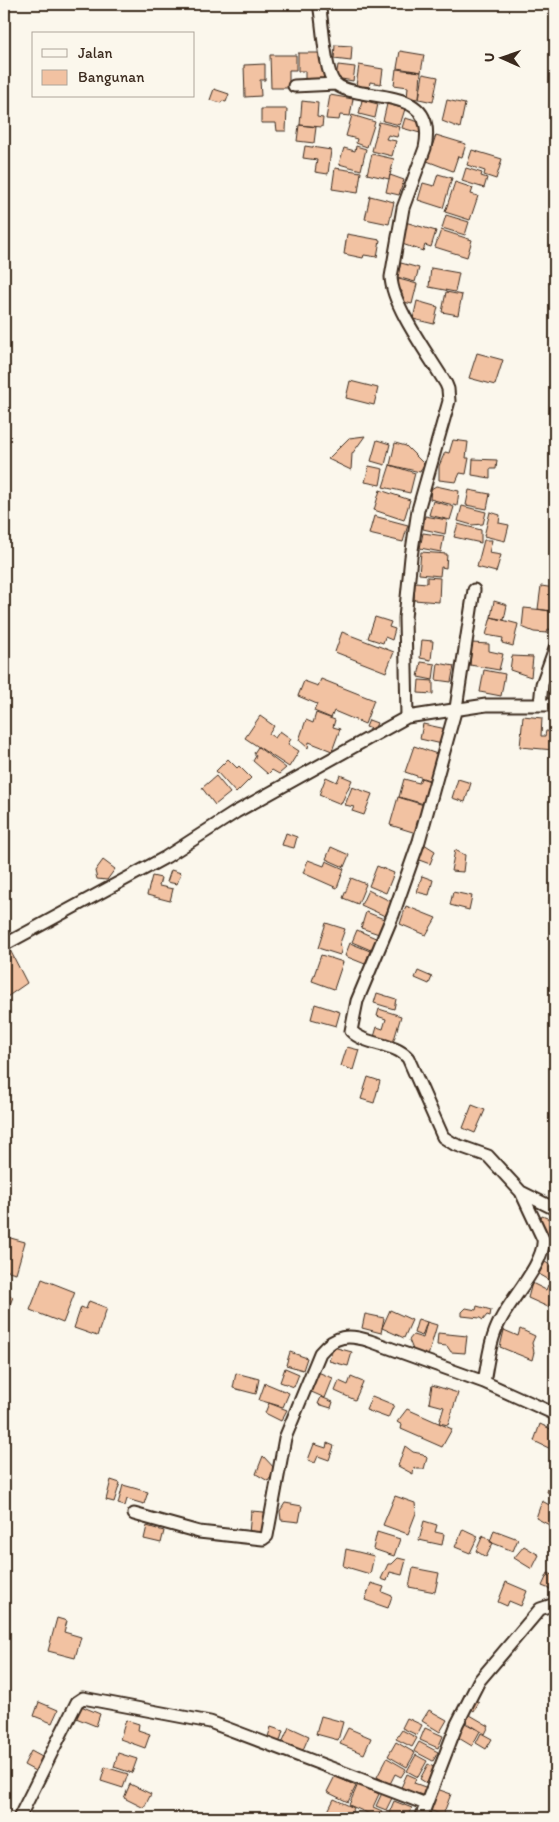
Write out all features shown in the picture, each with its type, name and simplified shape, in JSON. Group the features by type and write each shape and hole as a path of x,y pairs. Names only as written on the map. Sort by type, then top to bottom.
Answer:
{"street":[{"path":"319,4 328,70 336,84"},
{"path":"294,86 336,84 352,91 401,100 419,110 426,122 427,138 425,148 404,208 391,284 393,293 407,320 446,384 449,401 418,510 411,557 406,618 407,717"},
{"path":"474,590 456,708 419,841 392,915 357,1001 351,1031 358,1036 405,1054 443,1137 454,1144 488,1156 521,1192 543,1239 544,1245 540,1256 515,1299 501,1318 493,1336 484,1382"},
{"path":"540,705 542,684 555,648"},
{"path":"4,945 166,857 236,812 407,717 486,704 555,705"},
{"path":"521,1192 555,1209"},
{"path":"134,1514 199,1532 258,1540 267,1536 285,1438 320,1353 328,1343 339,1338 364,1339 484,1382 555,1414"},
{"path":"421,1818 457,1724 479,1681 540,1609 555,1604"},
{"path":"19,1818 77,1702 83,1698 210,1722 426,1804"}],"building":[{"path":"335,45 352,46 351,61 334,59"},
{"path":"400,51 424,55 421,72 397,68"},
{"path":"298,53 323,53 324,81 305,82 305,71 298,71"},
{"path":"270,55 296,55 296,70 289,70 289,88 271,88"},
{"path":"265,64 265,80 260,80 261,96 245,97 244,65"},
{"path":"338,65 355,67 353,81 336,78"},
{"path":"359,65 383,69 381,84 370,82 369,88 356,86"},
{"path":"396,69 421,72 419,99 407,98 408,87 394,85"},
{"path":"423,74 438,77 433,102 419,99"},
{"path":"214,89 229,94 226,102 222,101 221,103 210,100"},
{"path":"330,95 353,99 350,116 340,115 339,120 326,119"},
{"path":"362,100 378,104 375,118 359,114"},
{"path":"447,100 465,104 460,128 442,121"},
{"path":"302,101 318,103 317,117 323,118 322,127 300,125"},
{"path":"387,104 405,109 400,125 383,121"},
{"path":"261,109 287,109 286,131 277,131 276,123 261,123"},
{"path":"352,115 375,122 367,147 356,143 357,139 346,136"},
{"path":"405,118 423,123 420,133 402,128"},
{"path":"379,122 400,127 397,137 388,135 386,139 396,141 392,156 372,151"},
{"path":"299,125 316,127 314,143 297,141"},
{"path":"436,135 466,144 462,157 458,156 453,171 427,161"},
{"path":"305,146 331,150 328,174 315,172 317,160 303,158"},
{"path":"356,146 366,149 361,170 339,164 344,148 355,151"},
{"path":"472,150 502,159 496,179 484,175 485,171 467,165"},
{"path":"372,154 394,159 389,179 367,174"},
{"path":"335,168 361,172 358,193 332,189"},
{"path":"466,168 482,173 481,176 487,178 484,188 462,181"},
{"path":"438,174 452,178 443,208 418,200 423,183 434,186"},
{"path":"390,175 404,180 399,195 386,192"},
{"path":"455,182 473,188 471,194 478,196 470,220 445,212"},
{"path":"370,196 394,202 389,224 365,219"},
{"path":"446,215 469,222 465,235 442,228"},
{"path":"405,222 436,231 431,247 425,245 423,251 399,243"},
{"path":"441,230 472,240 467,257 435,247"},
{"path":"347,234 380,240 377,257 364,255 363,258 344,254"},
{"path":"401,263 419,268 415,282 397,277"},
{"path":"431,268 459,273 455,292 429,287"},
{"path":"399,279 417,284 412,304 400,301 402,291 396,290"},
{"path":"446,292 462,295 458,315 442,312"},
{"path":"417,301 438,307 434,324 413,319"},
{"path":"477,353 503,360 495,385 469,378"},
{"path":"350,381 378,388 374,405 346,398"},
{"path":"365,436 352,454 351,470 328,459 349,438"},
{"path":"377,440 390,444 385,465 371,461"},
{"path":"453,440 468,442 466,458 469,458 466,474 460,473 456,482 439,480 439,466 445,452 449,453"},
{"path":"395,443 406,446 424,464 420,472 390,465"},
{"path":"473,459 497,460 496,469 490,469 490,478 472,475"},
{"path":"390,465 415,473 410,493 383,487"},
{"path":"369,466 383,469 380,485 365,482"},
{"path":"436,486 459,491 457,506 430,499 431,489"},
{"path":"380,490 410,500 404,520 374,510"},
{"path":"469,490 490,494 487,509 466,505"},
{"path":"433,501 454,507 450,520 429,515"},
{"path":"462,506 486,512 483,524 472,525 458,521"},
{"path":"490,512 500,515 499,523 509,525 505,541 484,536"},
{"path":"374,516 408,525 403,542 369,534"},
{"path":"425,516 447,520 445,534 423,529"},
{"path":"458,524 481,530 481,543 454,537"},
{"path":"423,533 444,536 441,552 420,548"},
{"path":"484,540 492,540 489,553 501,555 496,572 477,567"},
{"path":"421,552 447,554 446,568 441,567 440,576 419,574"},
{"path":"427,577 440,578 439,602 414,600 415,582 427,583"},
{"path":"541,586 555,588 555,612 538,609"},
{"path":"494,601 507,605 504,620 491,617"},
{"path":"524,608 554,611 552,630 548,629 547,633 534,632 522,627"},
{"path":"375,617 391,622 389,627 395,629 392,640 385,637 383,643 368,638"},
{"path":"491,617 518,624 513,646 502,643 503,638 486,635"},
{"path":"342,632 394,652 386,672 335,652"},
{"path":"422,640 433,641 431,660 420,658"},
{"path":"472,643 489,644 489,651 503,654 499,670 470,665"},
{"path":"512,656 533,657 531,677 510,670"},
{"path":"421,662 435,664 433,680 418,677"},
{"path":"438,663 454,666 451,682 436,680"},
{"path":"484,670 505,674 501,696 480,692"},
{"path":"555,676 555,695 551,694"},
{"path":"321,679 374,700 365,724 334,711 331,718 314,711 317,704 298,696 304,681 318,686"},
{"path":"419,680 433,681 433,694 418,693"},
{"path":"316,713 335,720 333,727 340,729 332,751 309,742 308,748 299,740 306,720 313,723"},
{"path":"260,716 274,726 269,734 275,738 280,731 291,739 288,744 299,751 289,767 245,738"},
{"path":"523,716 542,718 541,736 545,736 546,731 555,732 554,750 520,747"},
{"path":"369,720 377,723 374,730 366,727"},
{"path":"423,724 446,729 442,744 420,739"},
{"path":"414,746 440,755 432,781 405,772"},
{"path":"258,747 286,768 279,774 272,770 268,774 253,761 256,756 254,753"},
{"path":"228,759 237,768 239,766 251,778 236,793 216,771"},
{"path":"340,775 352,780 341,804 319,795 326,777 337,782"},
{"path":"216,776 230,793 215,805 202,788"},
{"path":"421,778 430,781 424,804 399,797 404,779 419,783"},
{"path":"458,779 471,783 465,802 452,798"},
{"path":"352,787 372,794 364,815 352,811 354,807 345,805"},
{"path":"398,797 424,805 416,833 390,825"},
{"path":"286,833 297,837 294,848 282,845"},
{"path":"424,844 435,851 430,864 419,860"},
{"path":"331,847 349,855 344,867 326,859"},
{"path":"455,850 465,855 463,872 451,871"},
{"path":"103,860 115,869 107,880 97,879 95,871"},
{"path":"308,860 324,866 326,861 344,869 337,888 303,873"},
{"path":"377,866 394,873 386,893 369,886"},
{"path":"171,870 181,873 177,884 167,882"},
{"path":"152,876 161,878 159,886 173,889 170,901 147,895"},
{"path":"422,876 433,880 429,895 417,892"},
{"path":"351,878 366,884 358,904 343,898"},
{"path":"368,890 392,902 385,916 361,905"},
{"path":"453,892 472,896 469,910 450,905"},
{"path":"406,906 436,918 426,935 400,924"},
{"path":"366,912 384,919 379,934 361,928"},
{"path":"326,923 345,929 339,946 342,947 340,955 318,948"},
{"path":"357,930 378,939 373,951 352,942"},
{"path":"350,943 370,951 365,964 345,956"},
{"path":"9,948 27,983 4,999 4,953"},
{"path":"321,955 343,962 334,989 312,981"},
{"path":"418,971 432,977 429,984 415,978"},
{"path":"377,993 396,999 394,1009 374,1003"},
{"path":"315,1004 340,1012 336,1026 311,1019"},
{"path":"379,1009 401,1016 393,1043 374,1037 377,1027 383,1029 386,1019 377,1016"},
{"path":"347,1047 359,1050 353,1070 341,1066"},
{"path":"368,1077 380,1081 374,1103 361,1099"},
{"path":"472,1105 485,1110 475,1133 463,1128"},
{"path":"542,1216 555,1221 553,1238 543,1231 539,1223"},
{"path":"7,1237 25,1242 16,1273 4,1270 4,1248"},
{"path":"545,1262 555,1268 553,1282 539,1274"},
{"path":"42,1279 75,1292 63,1323 30,1310"},
{"path":"532,1283 546,1290 548,1285 555,1289 548,1307 528,1298"},
{"path":"4,1293 13,1297 4,1319"},
{"path":"89,1301 107,1308 97,1336 74,1328 81,1307 86,1309"},
{"path":"477,1306 491,1310 490,1316 487,1315 483,1320 462,1316 462,1312 466,1308 476,1310"},
{"path":"390,1310 412,1320 404,1338 382,1328"},
{"path":"365,1314 384,1318 381,1333 362,1328"},
{"path":"418,1319 427,1322 422,1336 414,1333"},
{"path":"427,1322 437,1325 428,1356 414,1352 409,1340 413,1335 423,1338"},
{"path":"520,1329 535,1336 532,1343 534,1352 532,1360 500,1347 504,1330 518,1336"},
{"path":"438,1333 467,1336 465,1353 451,1352 447,1346 437,1345"},
{"path":"333,1347 352,1352 348,1366 329,1361"},
{"path":"290,1352 307,1358 303,1370 286,1365"},
{"path":"285,1368 299,1374 294,1387 280,1382"},
{"path":"315,1371 333,1378 325,1398 307,1390"},
{"path":"236,1373 259,1379 256,1394 233,1388"},
{"path":"351,1377 363,1382 355,1400 335,1391 339,1381 348,1385"},
{"path":"265,1383 289,1393 283,1407 259,1400"},
{"path":"432,1385 458,1393 448,1425 439,1423 444,1407 429,1403"},
{"path":"372,1396 394,1405 388,1418 366,1410"},
{"path":"321,1397 333,1402 331,1408 318,1404"},
{"path":"269,1403 287,1410 281,1421 265,1413"},
{"path":"407,1409 452,1429 442,1447 401,1429 402,1425 397,1422"},
{"path":"540,1424 555,1431 555,1451 534,1441"},
{"path":"327,1443 334,1446 329,1460 318,1456 315,1463 308,1460 314,1444 326,1448"},
{"path":"405,1446 413,1452 423,1454 427,1458 424,1469 414,1467 413,1474 398,1466"},
{"path":"263,1456 276,1470 268,1481 256,1474"},
{"path":"551,1478 555,1480 555,1495 547,1492"},
{"path":"111,1480 120,1483 114,1502 106,1500"},
{"path":"123,1485 148,1492 144,1504 127,1499 125,1506 118,1504"},
{"path":"395,1496 415,1503 416,1513 408,1534 383,1525"},
{"path":"542,1501 555,1508 555,1528 536,1518"},
{"path":"285,1503 302,1506 299,1522 281,1520 280,1511"},
{"path":"251,1511 264,1512 266,1517 265,1536 249,1534"},
{"path":"424,1521 437,1525 435,1532 444,1534 442,1545 419,1540"},
{"path":"147,1526 164,1531 161,1543 144,1539"},
{"path":"463,1529 478,1536 470,1553 455,1547"},
{"path":"494,1530 518,1539 513,1551 490,1542"},
{"path":"377,1532 400,1539 394,1556 373,1549"},
{"path":"483,1535 493,1543 486,1557 476,1551"},
{"path":"524,1546 539,1555 532,1569 514,1558"},
{"path":"346,1549 374,1556 370,1574 343,1566"},
{"path":"398,1558 406,1560 402,1575 390,1572 387,1581 381,1579 388,1564 392,1564"},
{"path":"413,1568 439,1573 435,1592 409,1587"},
{"path":"548,1573 555,1576 555,1591 542,1586"},
{"path":"506,1582 527,1591 521,1606 509,1601 507,1606 498,1602"},
{"path":"371,1583 384,1587 382,1592 392,1596 388,1608 365,1600"},
{"path":"57,1618 67,1621 64,1632 81,1637 75,1658 48,1651"},
{"path":"475,1700 479,1702 474,1711 470,1708"},
{"path":"39,1702 58,1710 52,1723 34,1716"},
{"path":"81,1706 100,1714 96,1726 76,1718"},
{"path":"429,1710 447,1720 440,1732 422,1721"},
{"path":"470,1715 489,1726 485,1734 466,1722"},
{"path":"321,1716 343,1722 338,1740 316,1734"},
{"path":"407,1718 422,1725 417,1735 402,1728"},
{"path":"126,1720 139,1724 138,1730 150,1734 145,1748 120,1739"},
{"path":"465,1723 480,1731 472,1746 457,1737"},
{"path":"271,1727 283,1731 279,1744 267,1740"},
{"path":"289,1727 309,1736 302,1752 282,1743"},
{"path":"348,1728 371,1738 364,1754 340,1744"},
{"path":"425,1728 443,1736 438,1748 420,1740"},
{"path":"402,1730 417,1738 412,1747 396,1739"},
{"path":"481,1733 492,1739 486,1749 476,1743"},
{"path":"396,1742 415,1753 407,1767 388,1756"},
{"path":"419,1742 438,1752 433,1761 414,1751"},
{"path":"31,1751 44,1758 37,1772 24,1765"},
{"path":"118,1753 137,1759 132,1773 114,1767"},
{"path":"416,1755 427,1761 418,1777 407,1771"},
{"path":"387,1758 406,1769 401,1777 395,1774 390,1784 377,1777"},
{"path":"428,1764 437,1769 428,1784 420,1779"},
{"path":"105,1767 128,1774 123,1788 101,1781"},
{"path":"407,1774 416,1778 414,1783 428,1788 424,1799 400,1790"},
{"path":"335,1776 356,1786 348,1802 327,1792"},
{"path":"130,1784 151,1794 144,1808 124,1798"},
{"path":"358,1784 379,1794 373,1807 382,1811 379,1818 349,1805"},
{"path":"437,1789 451,1794 443,1815 429,1810"},
{"path":"382,1793 392,1798 386,1810 376,1806"},
{"path":"334,1799 354,1808 349,1818 339,1818 327,1813"},
{"path":"394,1801 412,1808 410,1813 417,1816 416,1818 387,1818"}]}
